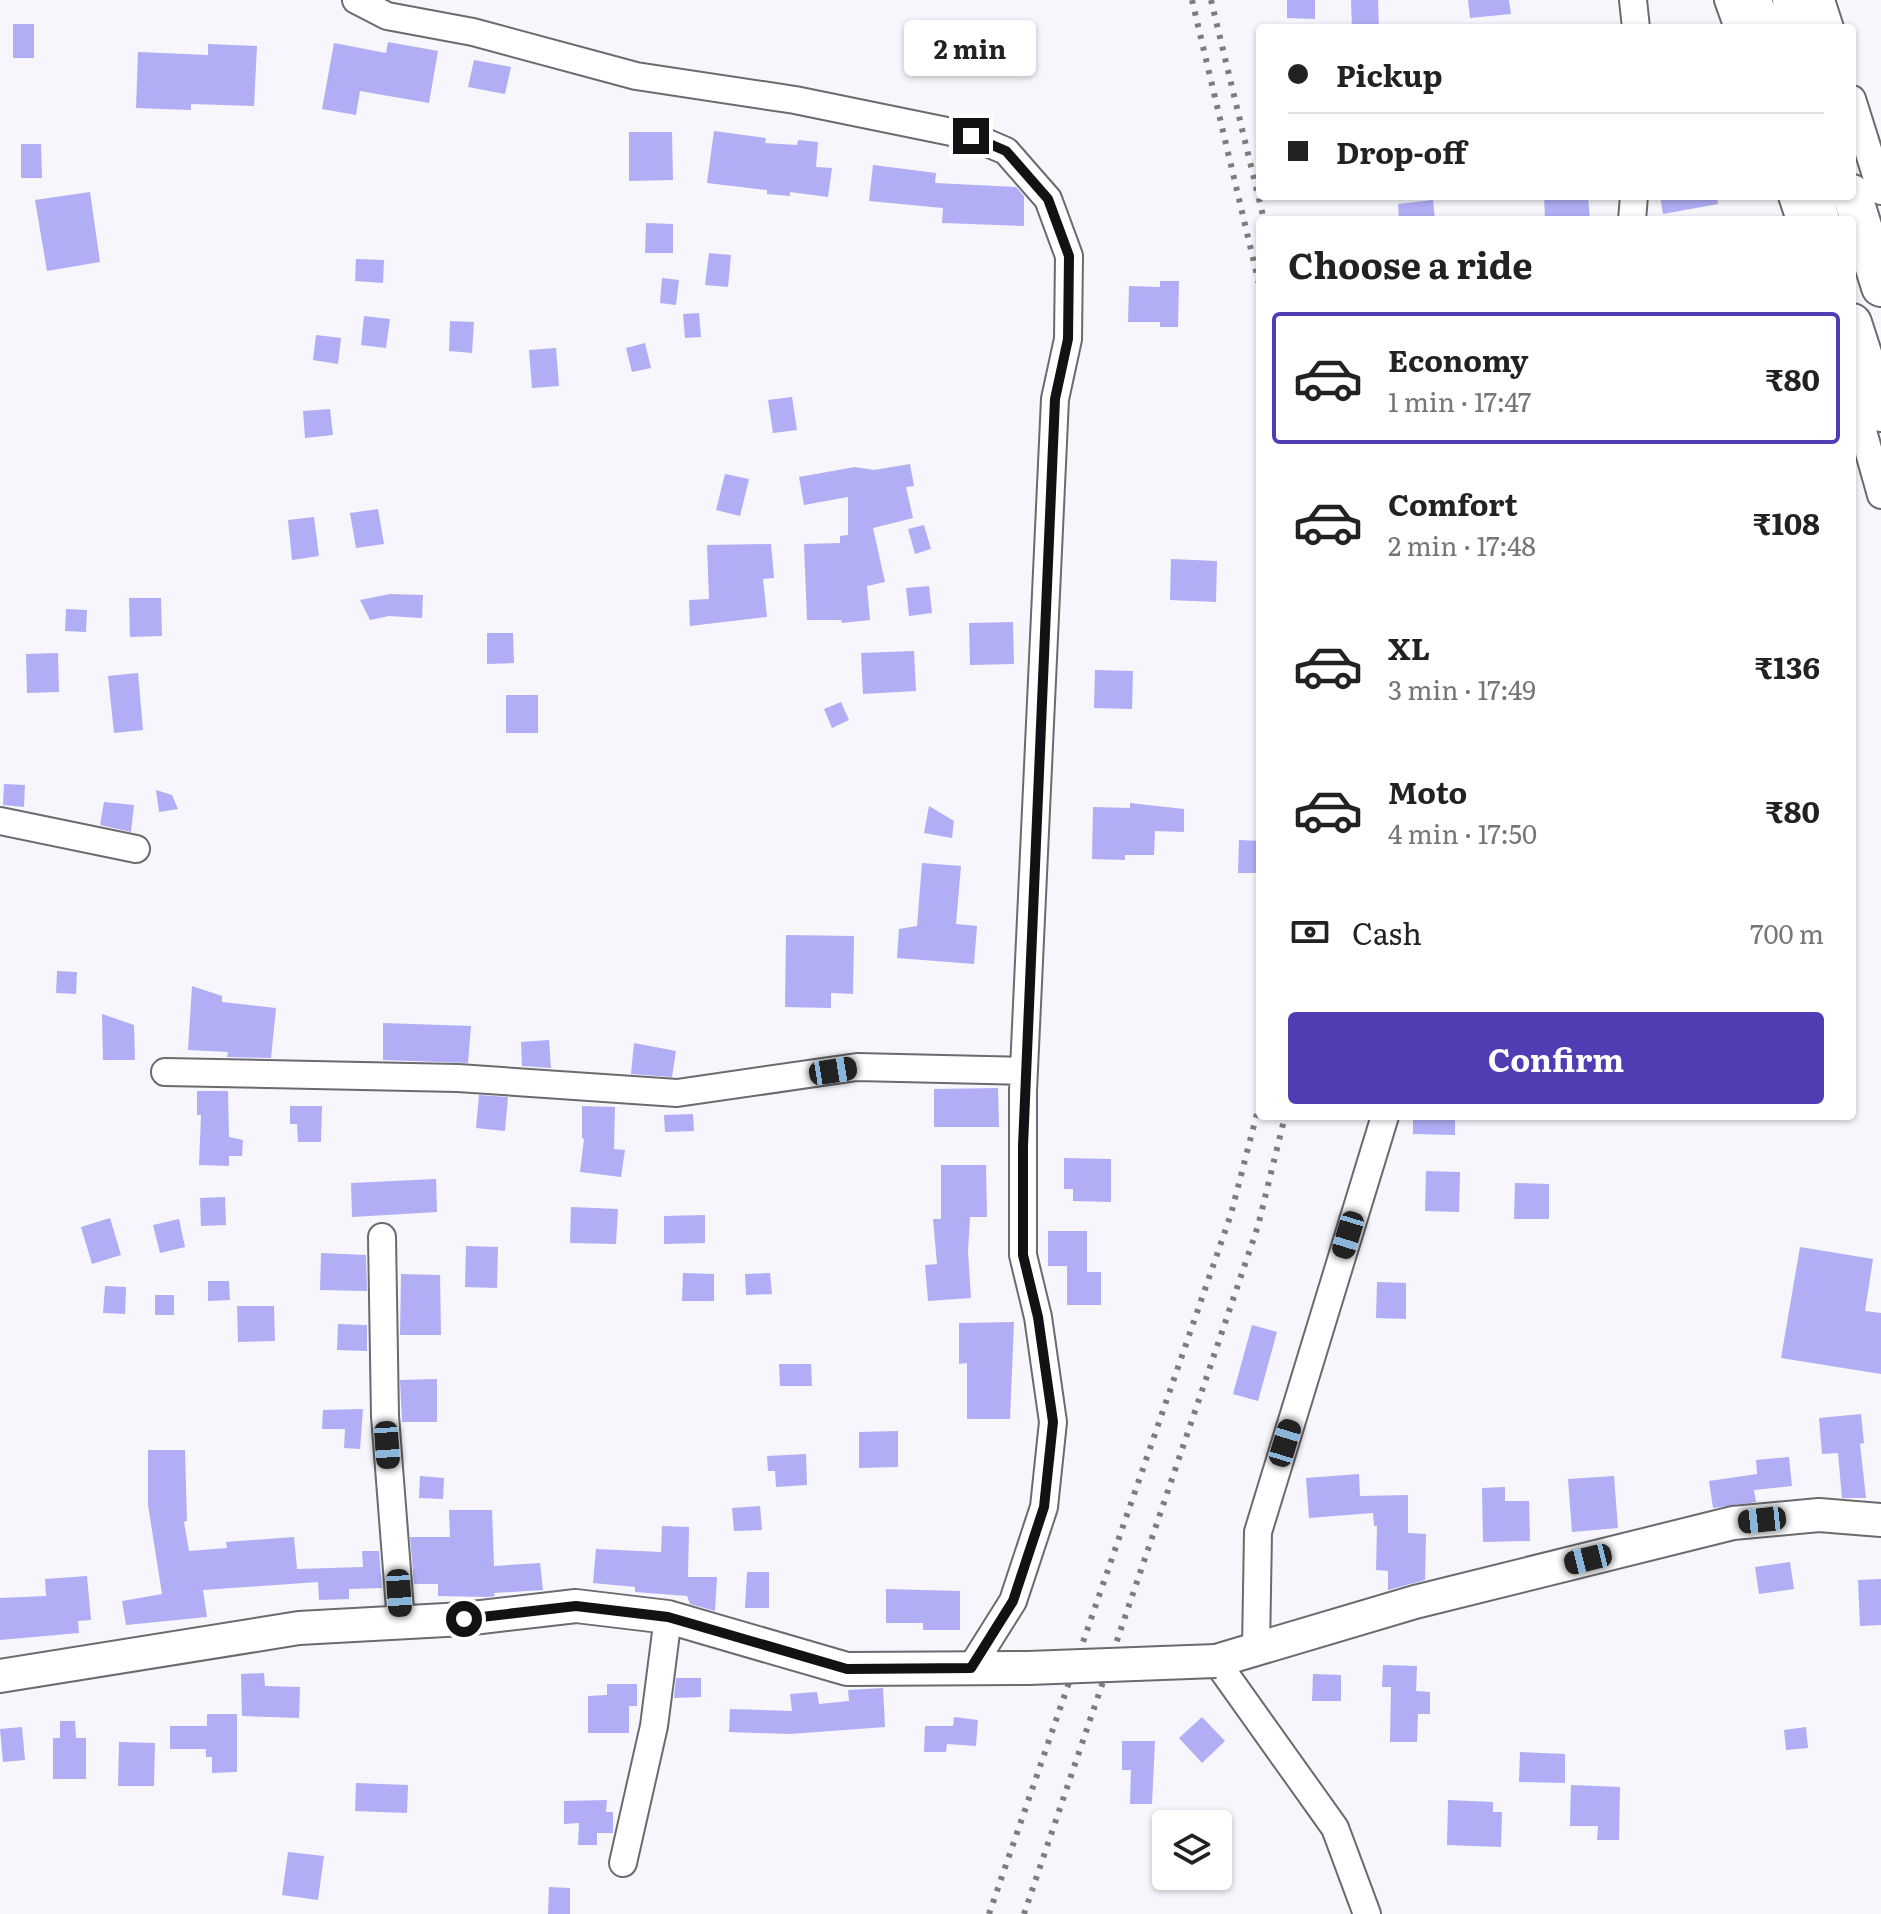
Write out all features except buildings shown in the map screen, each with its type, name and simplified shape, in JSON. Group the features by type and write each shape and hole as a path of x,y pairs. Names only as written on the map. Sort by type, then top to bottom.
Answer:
{"highway":[{"path":"1752,0 1760,24"},
{"path":"1792,0 1799,24"},
{"path":"1854,200 1881,287"},
{"path":"1856,335 1881,412"}],"main road":[{"path":"0,1676 299,1628 464,1619 576,1606 668,1617 847,1669 1028,1668 1216,1661 1415,1602 1733,1523 1819,1515 1881,1520"}],"street":[{"path":"356,0 387,16 473,32 636,76 795,100 971,136 1006,151 1048,199 1069,256 1068,339 1055,399 1024,1071 1023,1255 1038,1317 1053,1422 1040,1520 1013,1601 971,1668"},
{"path":"1633,0 1636,24"},
{"path":"1728,0 1737,24"},
{"path":"1821,0 1829,24"},
{"path":"1856,112 1881,191"},
{"path":"1856,406 1881,495"},
{"path":"0,821 136,849"},
{"path":"165,1072 458,1078 677,1093 857,1067 1024,1071"},
{"path":"1256,1649 1258,1532 1384,1120"},
{"path":"382,1237 385,1416 401,1622"},
{"path":"623,1863 654,1726 668,1617"},
{"path":"1216,1661 1335,1828 1367,1914"}],"railway":[{"path":"1192,0 1256,271"},
{"path":"1211,0 1256,187"},
{"path":"1259,200 1263,216"},
{"path":"989,1914 1231,1214 1256,1117"},
{"path":"1024,1914 1258,1226 1284,1120"}],"route":[{"path":"464,1619 576,1606 668,1617 847,1669 971,1668 1013,1601 1044,1507 1053,1422 1038,1317 1023,1255 1023,1091 1037,849 1055,399 1068,339 1069,256 1048,199 1006,151 971,136"}]}
